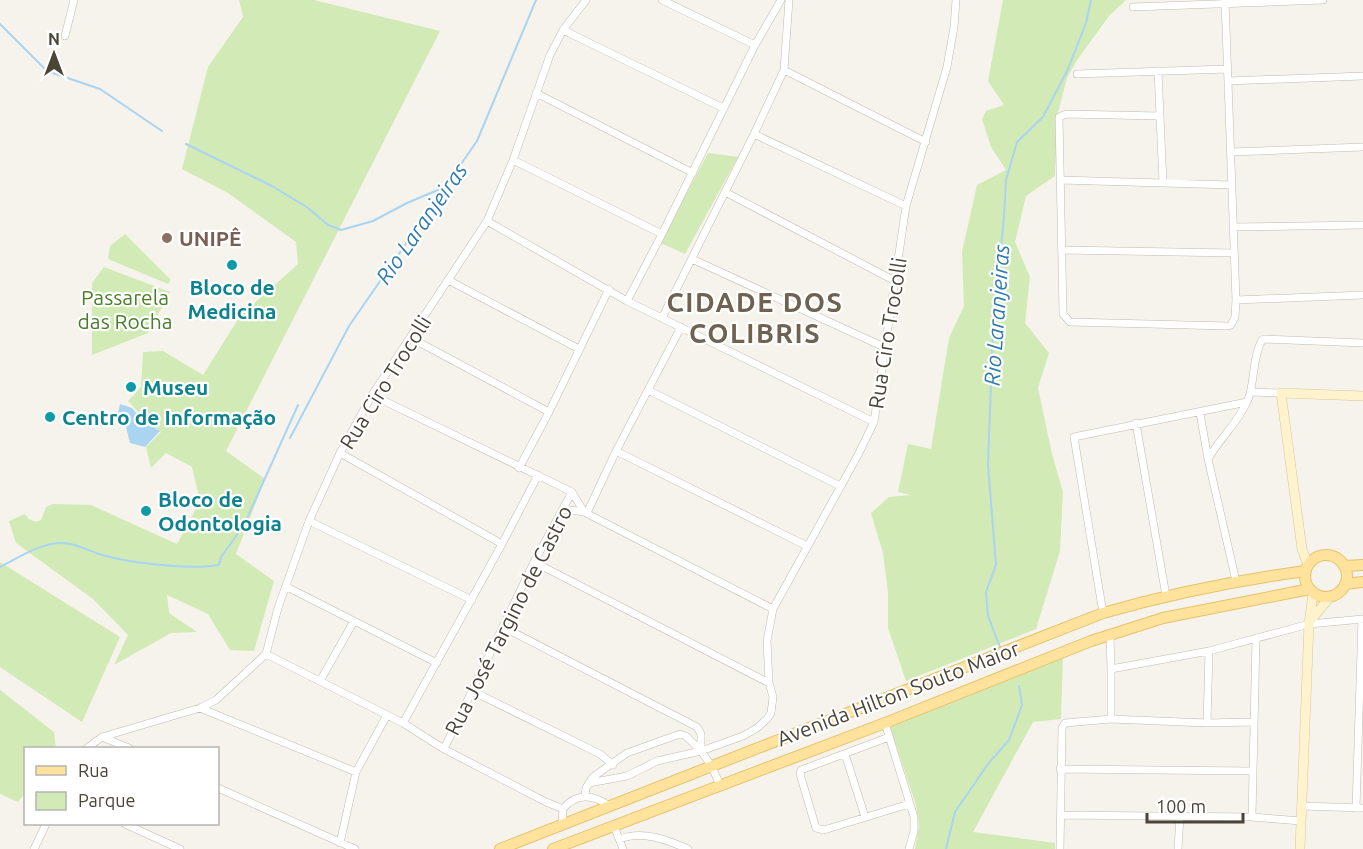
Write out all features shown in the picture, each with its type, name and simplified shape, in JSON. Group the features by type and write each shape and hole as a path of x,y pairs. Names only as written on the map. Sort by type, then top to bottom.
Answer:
{"main road":[{"path":"1330,597 1319,596 1311,591 1305,580 1307,568 1302,549 1281,393 1363,396"},
{"path":"1307,568 1312,561 1323,556 1335,558 1344,566 1347,575 1345,584 1339,592 1330,597 1309,624"},
{"path":"1344,566 1363,565"},
{"name":"Avenida Hilton Souto Maior","path":"500,849 1103,614 1166,596 1307,568"},
{"path":"1345,584 1363,582"},
{"path":"1300,849 1311,591"},
{"name":"Avenida Hilton Souto Maior","path":"553,849 1110,635 1163,618 1311,591"},
{"path":"511,849 523,840"}],"street":[{"path":"65,36 74,0"},
{"name":"Rua Ciro Trocolli","path":"266,654 278,608 309,521 340,453 372,395 487,220 513,160 550,55 563,30 586,0"},
{"path":"662,0 755,45"},
{"path":"627,301 755,45 781,0"},
{"path":"662,318 784,70 789,0"},
{"name":"Rua Ciro Trocolli","path":"589,783 627,776 657,761 701,751 742,736 767,719 773,704 769,683 767,641 773,609 874,422 906,206 947,67 956,0"},
{"path":"1133,6 1157,3 1323,0"},
{"path":"1160,116 1066,114 1059,117 1064,314 1070,322 1216,326 1231,325 1235,317 1226,2"},
{"path":"563,30 723,108"},
{"path":"1077,74 1228,69"},
{"path":"784,70 926,142"},
{"path":"1158,71 1163,183"},
{"path":"1228,81 1363,76"},
{"path":"536,93 693,173"},
{"path":"754,134 906,206"},
{"path":"1231,152 1363,147"},
{"path":"513,160 662,234"},
{"path":"1060,180 1232,185"},
{"path":"725,192 895,280"},
{"path":"487,220 627,301 874,422"},
{"path":"1233,227 1363,225"},
{"path":"1062,250 1234,253"},
{"path":"693,259 884,347"},
{"path":"448,280 579,349"},
{"path":"519,468 609,289"},
{"path":"1236,300 1363,295"},
{"name":"Rua José Targino de Castro","path":"585,513 681,327"},
{"path":"411,338 549,412"},
{"path":"1208,459 1217,444 1241,416 1251,392 1259,345 1264,339 1363,343"},
{"path":"648,390 840,486"},
{"path":"1251,392 1281,393"},
{"path":"372,395 572,492 585,513"},
{"path":"1103,614 1074,437 1247,402"},
{"path":"1200,413 1208,459 1236,581"},
{"path":"1136,423 1166,596"},
{"path":"616,451 807,546"},
{"path":"340,453 502,544"},
{"path":"403,723 538,475"},
{"name":"Rua José Targino de Castro","path":"444,749 534,562 572,492"},
{"path":"563,509 585,513 773,609"},
{"path":"309,521 472,600"},
{"path":"534,562 769,683"},
{"path":"287,588 436,663"},
{"path":"1111,669 1209,651 1309,624 1362,619 1359,808 1301,806"},
{"path":"320,681 354,621"},
{"path":"503,627 697,727 700,734 701,751"},
{"path":"1110,635 1111,719"},
{"path":"1252,817 1256,638"},
{"path":"1207,723 1209,651"},
{"path":"88,747 102,737 200,708 216,700 266,654 403,723 444,749 563,809"},
{"path":"472,691 600,754 613,765"},
{"path":"200,708 356,772"},
{"path":"340,843 356,772 387,715"},
{"path":"1060,849 1060,769 1063,724 1068,721 1111,719 1207,723 1253,722"},
{"path":"885,723 914,817 914,831 909,849"},
{"path":"585,796 593,777 632,750 680,734 686,736 701,751 711,765 720,785"},
{"path":"102,737 127,747"},
{"name":"Avenida Hilton Souto Maior","path":"889,737 801,770 816,828 824,830 909,804"},
{"path":"845,754 865,817"},
{"path":"1060,769 1252,771"},
{"path":"219,788 355,849"},
{"path":"562,825 563,809 568,802 585,796 595,798 609,806"},
{"path":"1060,815 1252,817 1301,821"},
{"path":"1178,849 1180,816"},
{"path":"34,849 46,825"},
{"path":"127,825 180,849"},
{"path":"614,826 623,849"},
{"path":"620,838 635,835 646,836 666,840 688,849"}],"green space":[{"path":"239,0 314,0 440,31 226,451 265,479 236,554 274,581 254,651 230,650 208,614 167,595 169,613 197,632 171,633 114,665 128,635 93,599 16,543 9,521 25,514 36,522 41,520 46,507 53,504 91,505 177,544 200,501 192,467 166,453 151,468 146,447 161,432 128,401 141,387 143,352 163,351 203,375 240,316 298,264 296,242 228,193 182,169 208,67 243,17"},
{"path":"1003,0 1126,0 1109,16 1077,60 1067,78 1057,116 1055,176 1026,196 1015,242 1030,277 1025,323 1049,353 1038,388 1052,454 1063,492 1060,551 1036,629 906,681 888,628 888,592 883,553 871,513 889,497 911,495 898,492 908,444 931,449 949,338 964,306 962,252 977,185 1006,170 991,147 982,119 986,111 1004,105 988,81"},
{"path":"708,153 738,157 685,254 660,243"},
{"path":"125,234 171,280 168,284 108,259 110,246"},
{"name":"Passarela das Rocha","path":"104,267 170,292 148,333 92,355 92,283"},
{"path":"0,562 120,637 82,722 0,667"},
{"path":"1063,652 1061,719 1033,722 973,832 1055,843 1055,849 915,849 919,826 916,805 889,724"},
{"path":"0,690 54,732 56,747 24,747 24,794 18,802 0,794"}],"water":[{"path":"120,404 132,408 141,419 160,431 145,447 130,443 124,419 118,413"}],"waterway":[{"name":"Rio Laranjeiras","path":"290,438 349,326 477,141 536,0"},
{"name":"Rio Laranjeiras","path":"1000,647 988,616 986,592 996,565 988,465 993,328 1006,180 1017,142 1043,117 1068,69 1086,23 1091,0"},
{"path":"0,24 47,71 100,89 162,131"},
{"path":"186,144 272,186 308,208 328,225 341,230 373,221 445,187"},
{"path":"0,567 36,549 60,543 142,563 192,567 219,565 221,557 244,525 298,405"},
{"name":"Rio Laranjeiras","path":"946,849 955,812 988,764 1009,740 1022,705 1019,686"}],"place":[{"name":"UNIPÊ","path":"167,238"},
{"name":"Bloco de Medicina","path":"232,265"},
{"name":"Museu","path":"131,387"},
{"name":"Centro de Informação","path":"50,417"},
{"name":"Bloco de Odontologia","path":"146,511"}],"district":[{"name":"CIDADE DOS COLIBRIS","path":"755,318"}]}
